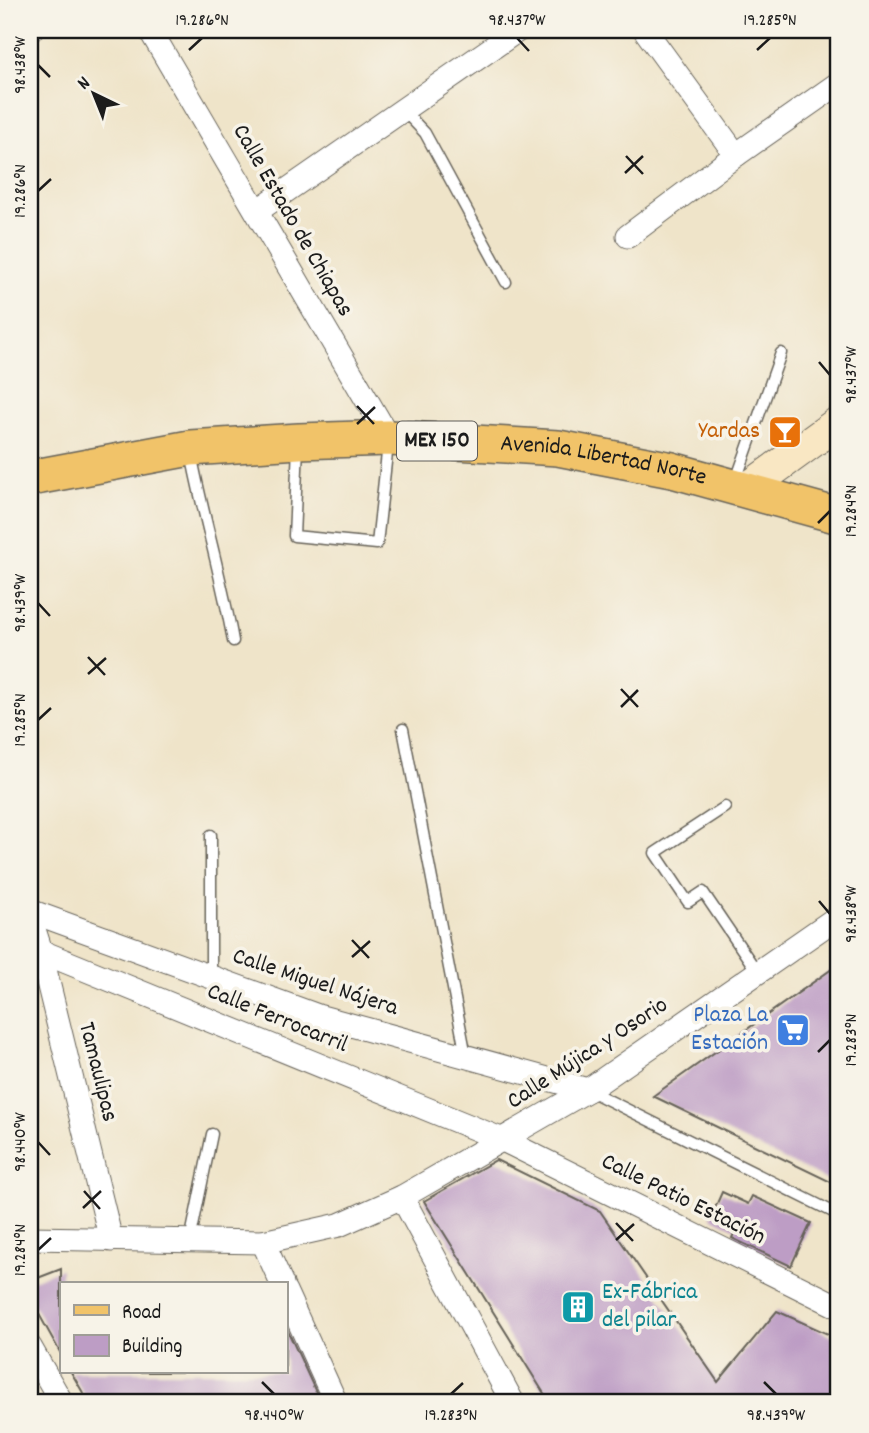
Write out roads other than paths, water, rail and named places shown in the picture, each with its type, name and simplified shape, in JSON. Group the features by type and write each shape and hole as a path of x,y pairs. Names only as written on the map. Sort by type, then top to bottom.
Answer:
{"main road":[{"path":"741,487 839,422"},
{"name":"Avenida Libertad Norte","path":"30,478 190,448 388,438 558,448 672,470 839,516"}],"street":[{"name":"Calle Estado de Chiapas","path":"150,30 388,438"},
{"path":"257,211 518,30"},
{"path":"645,30 736,155"},
{"path":"628,236 736,155 839,83"},
{"name":"Calle Miguel Nájera","path":"30,911 318,1016 588,1090"},
{"name":"Calle Mújica y Osorio","path":"30,1238 264,1242 339,1225 402,1197 588,1090 839,916"},
{"name":"Tamaulipas","path":"30,917 35,949 111,1240"},
{"name":"Calle Ferrocarril","path":"35,949 503,1140"},
{"name":"Calle Patio Estación","path":"503,1140 839,1307"},
{"path":"402,1197 513,1403"},
{"path":"264,1242 281,1282"},
{"path":"287,1295 335,1403"},
{"path":"30,1347 62,1403"}],"lane":[{"path":"403,110 425,133 506,282"},
{"path":"741,487 781,353"},
{"path":"299,441 294,536 377,544 388,438"},
{"path":"190,448 198,492 225,595 233,641"},
{"path":"403,730 466,1056"},
{"path":"725,807 655,853 688,902 703,892 758,973"},
{"path":"211,835 211,977"},
{"path":"588,1090 839,1215"},
{"path":"190,1241 212,1134"}],"place":[{"name":"Yardas","path":"785,432"},
{"name":"Plaza La Estación","path":"793,1030"},
{"name":"Ex-Fábrica del pilar","path":"578,1307"}]}
